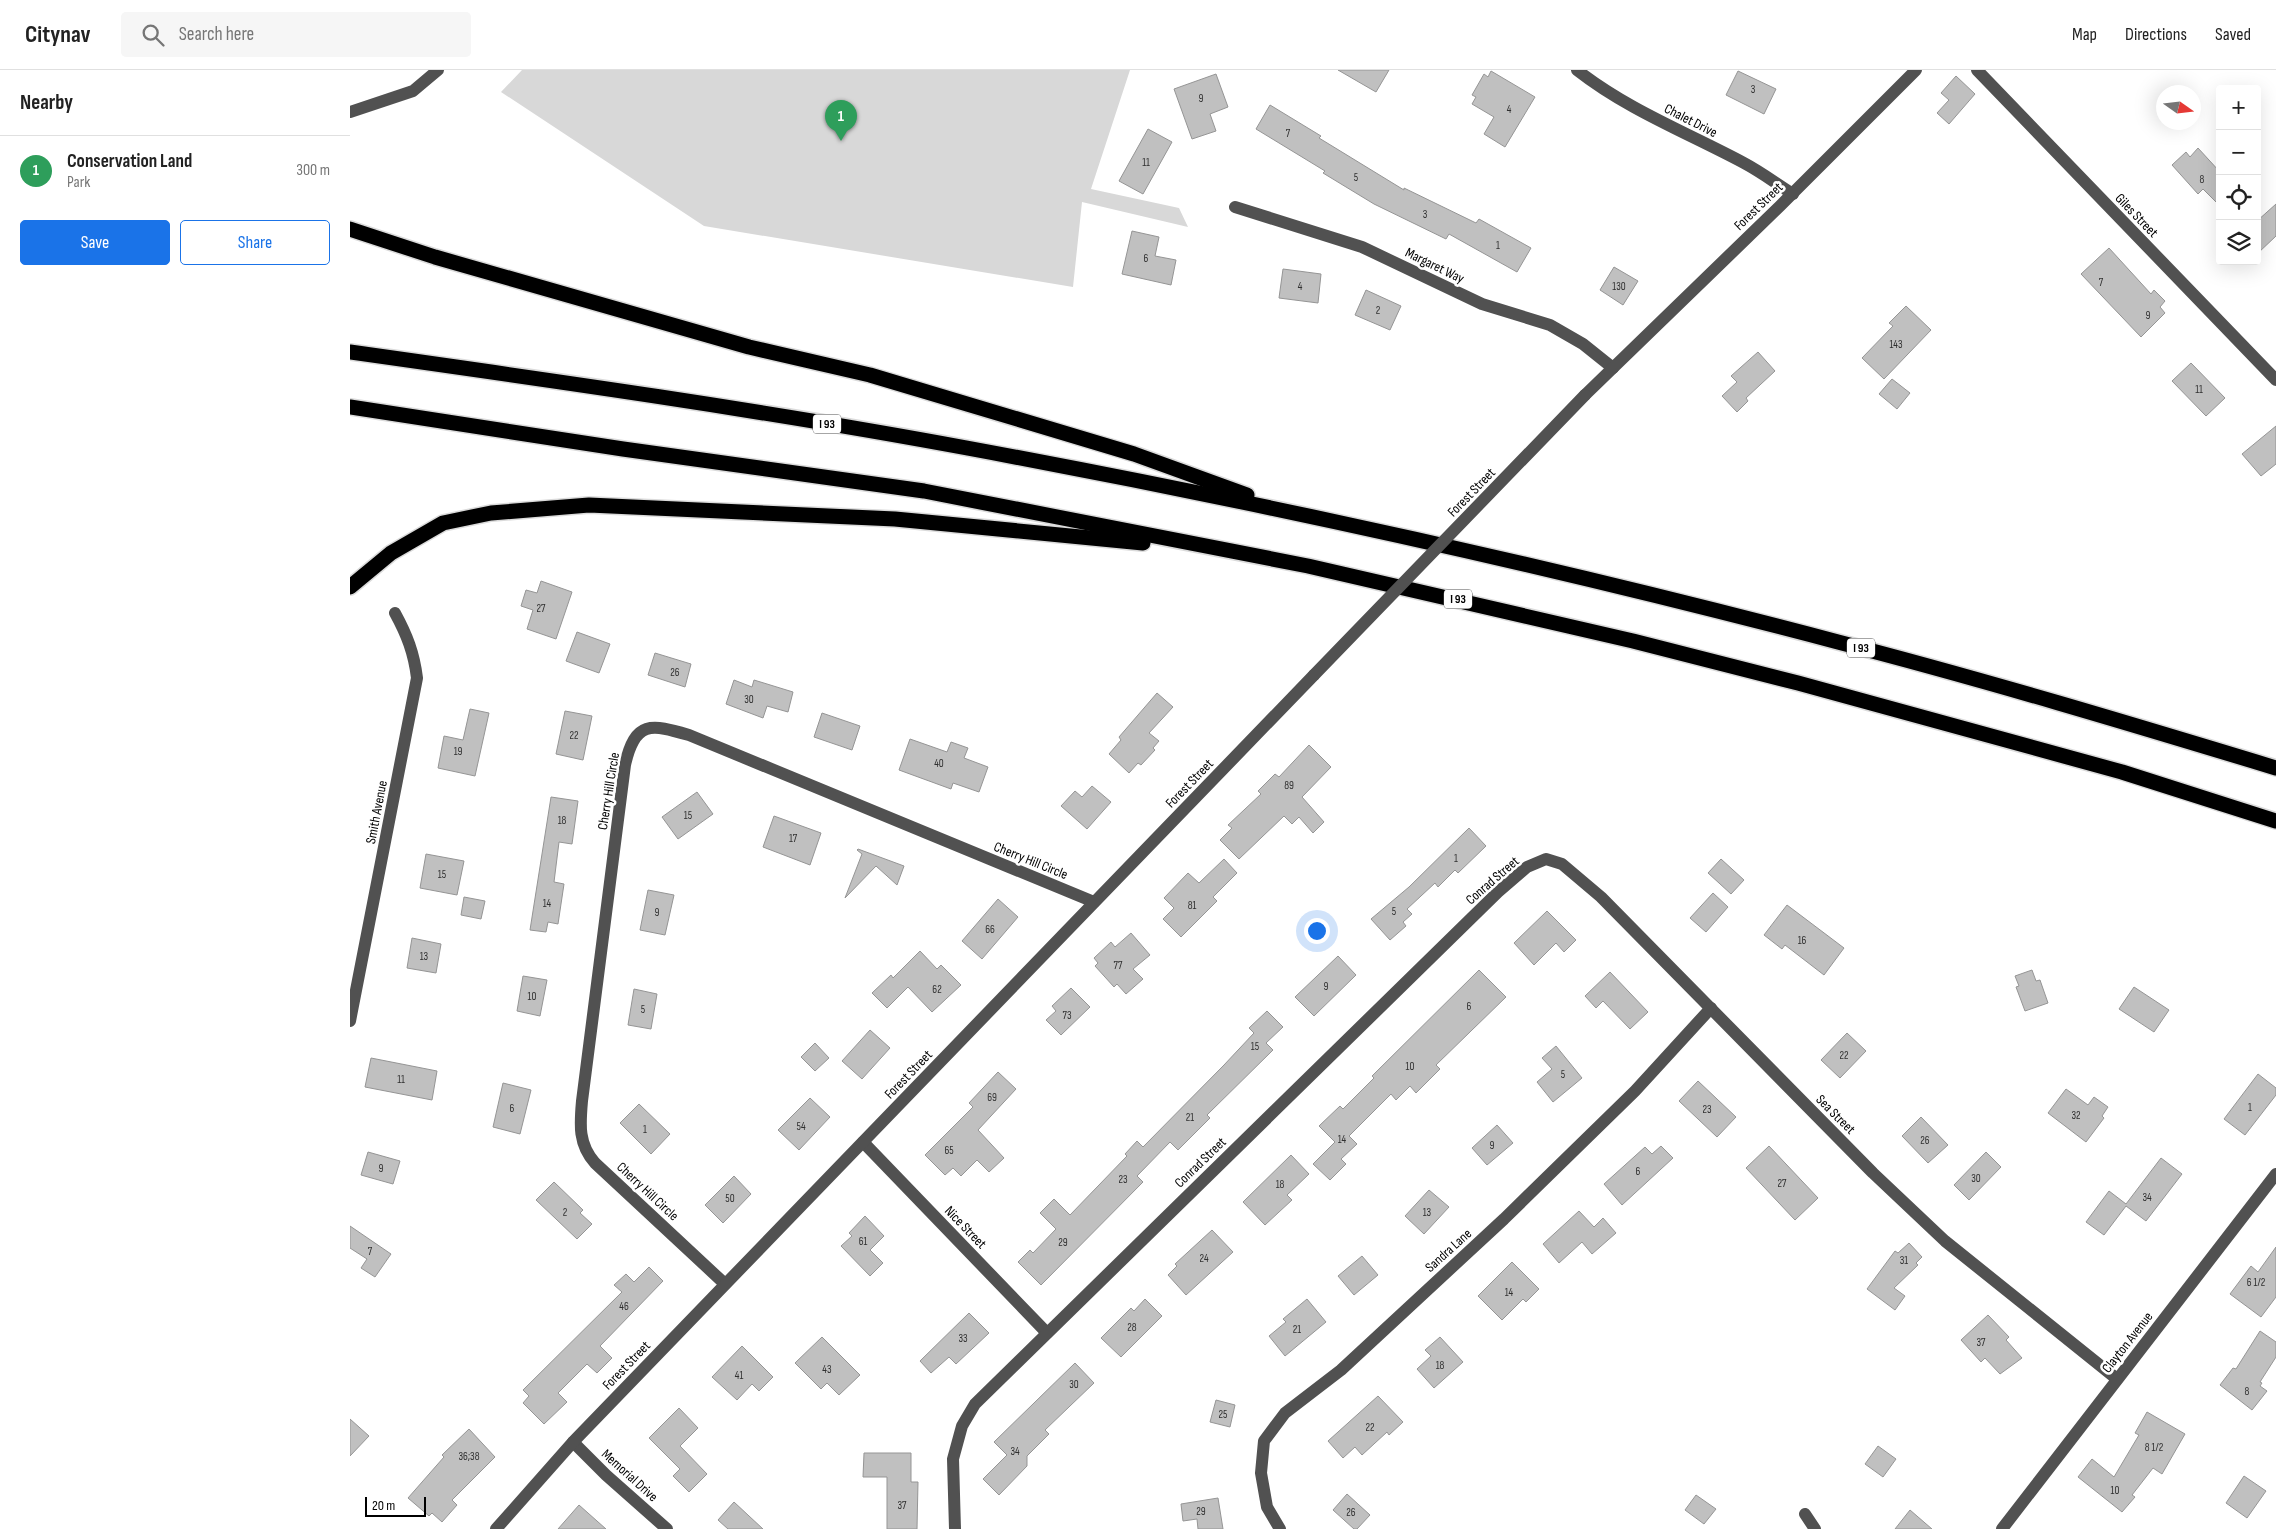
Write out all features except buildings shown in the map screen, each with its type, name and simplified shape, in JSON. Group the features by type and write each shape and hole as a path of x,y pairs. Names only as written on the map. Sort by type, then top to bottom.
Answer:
{"highway":[{"path":"350,229 435,257 749,347 870,375 931,393 1134,454 1300,514"},
{"name":"I 93","path":"350,352 661,396 962,447 1300,514 1538,567 1838,642 2011,689 2276,768"},
{"name":"I 93","path":"350,407 623,449 924,491 1308,566 1491,607 1771,676 2112,770 2276,820"},
{"path":"350,587 391,553 443,523 491,513 590,505 895,519 1235,552"}],"street":[{"path":"350,112 413,91 438,70"},
{"name":"Chalet Drive","path":"1577,70 1638,110 1745,164 1793,194"},
{"name":"Forest Street","path":"496,1529 573,1442 1585,395 1793,194 1916,70"},
{"name":"Giles Street","path":"1977,70 2276,380"},
{"name":"Margaret Way","path":"1235,207 1362,247 1482,304 1550,325 1584,344 1613,368"},
{"name":"Smith Avenue","path":"350,1021 417,678 410,642 395,613"},
{"name":"Cherry Hill Circle","path":"725,1284 595,1163 584,1149 582,1142 580,1125 582,1101 625,765 628,750 642,730 654,727 689,735 1094,902"},
{"name":"Sea Street","path":"1546,859 1562,864 1601,897 1873,1173 1945,1241 2117,1379"},
{"name":"Conrad Street","path":"955,1529 953,1459 962,1426 975,1404 1498,892 1527,867 1546,859"},
{"name":"Sandra Lane","path":"1280,1529 1267,1508 1261,1473 1264,1441 1285,1414 1341,1370 1504,1219 1635,1091 1711,1008"},
{"name":"Nice Street","path":"863,1142 1047,1333"},
{"name":"Clayton Avenue","path":"2002,1529 2276,1174"},
{"name":"Memorial Drive","path":"573,1442 606,1475 667,1529"},
{"path":"1805,1514 1815,1529"}],"shaded area":[{"path":"522,70 1130,70 1091,189 1179,208 1188,227 1082,202 1073,287 704,226 501,92"}],"place":[{"name":"Conservation Land","path":"841,141"}]}
